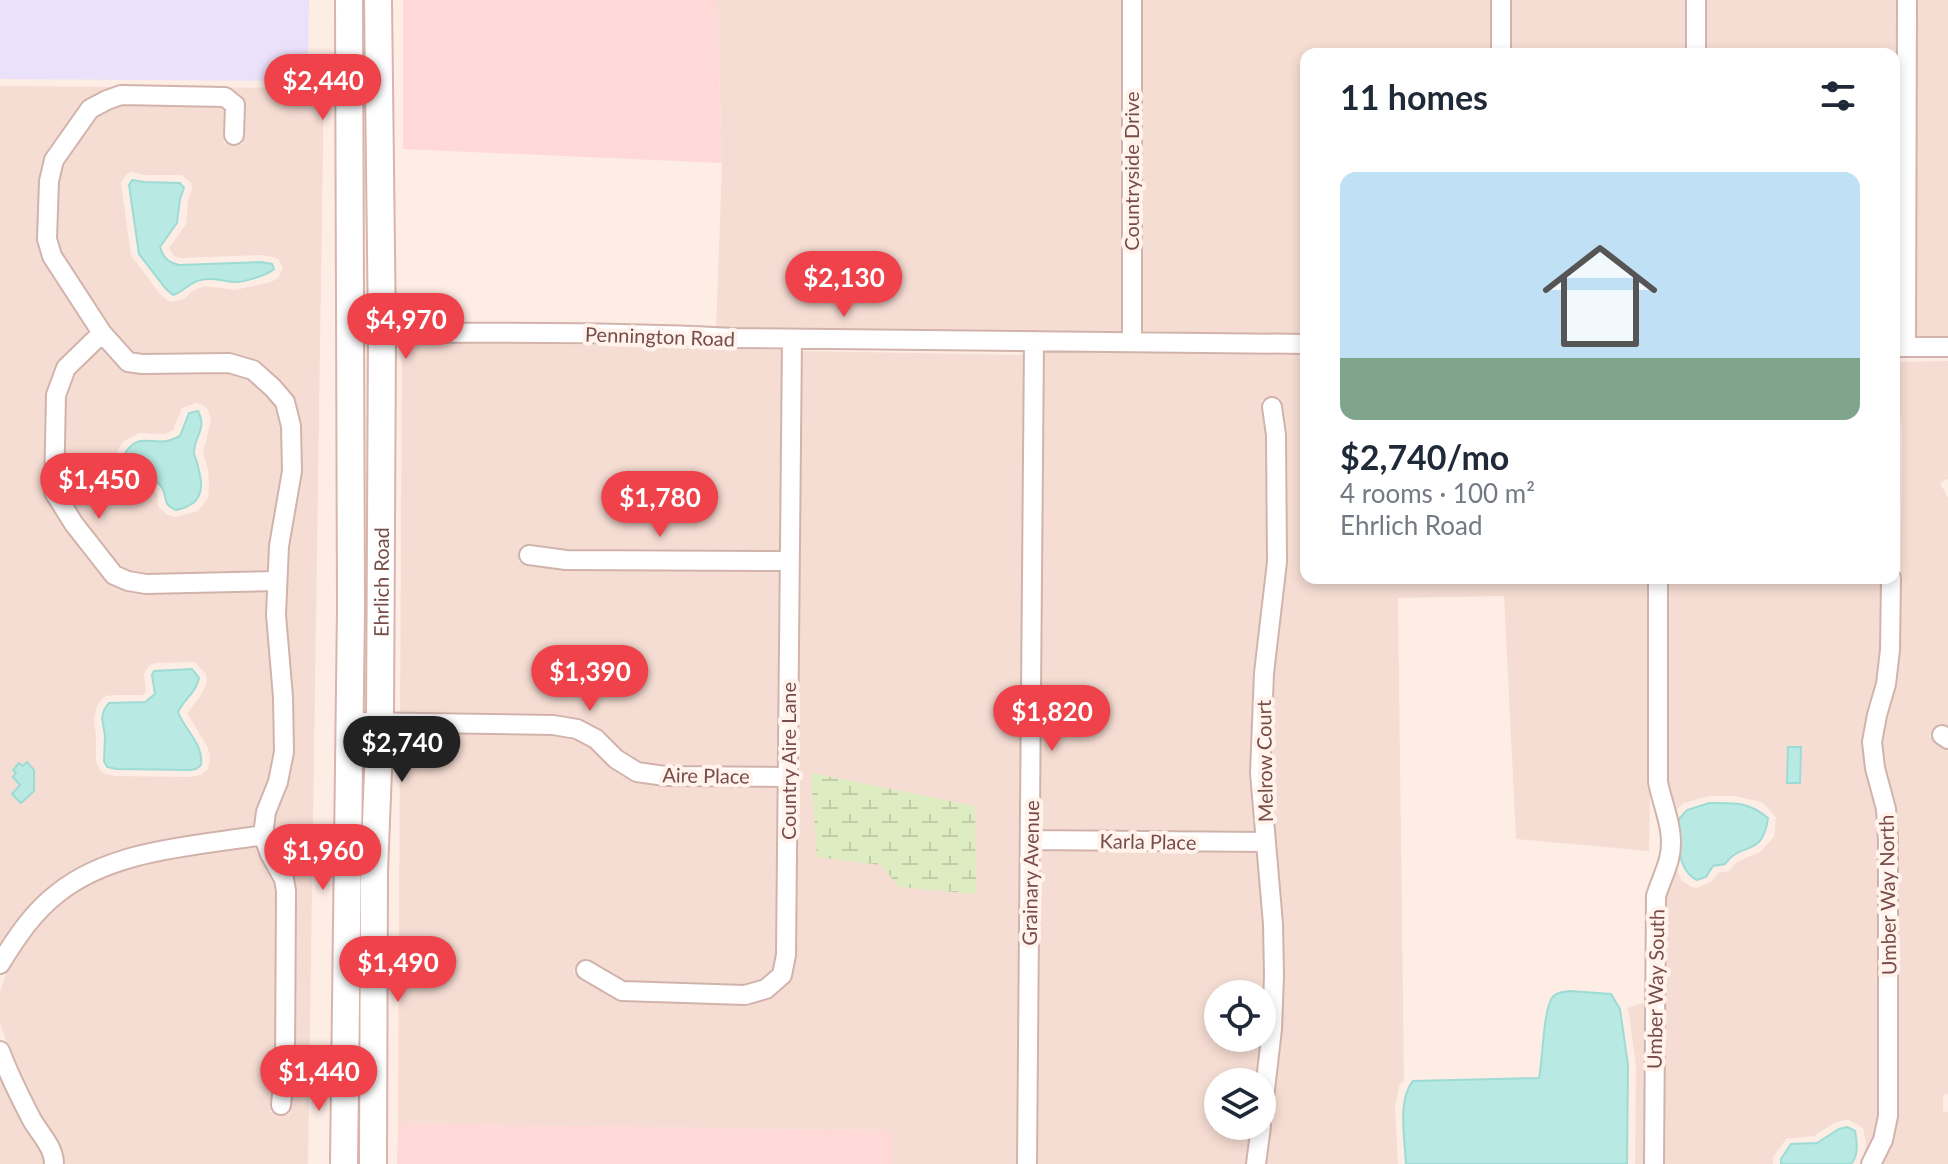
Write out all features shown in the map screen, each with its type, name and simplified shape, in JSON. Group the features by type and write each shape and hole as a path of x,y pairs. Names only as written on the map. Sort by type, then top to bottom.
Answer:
{"main road":[{"name":"Ehrlich Road","path":"344,1164 351,722 349,0"},
{"name":"Ehrlich Road","path":"373,1164 382,333 378,0"}],"street":[{"name":"Countryside Drive","path":"1132,0 1132,342"},
{"path":"1501,0 1501,48"},
{"path":"1696,0 1696,48"},
{"path":"1907,0 1900,347 1948,347"},
{"path":"234,135 235,105 225,97 121,95 90,109 54,160 49,181 47,239 52,256 102,333 128,362 229,363 253,370 285,402 291,426 292,471 279,546 276,615 284,752 278,782 266,812 263,835 284,879 286,891 285,1062 281,1105"},
{"path":"102,333 66,368 56,395 54,492 74,524 114,575 128,581 146,584 277,581"},
{"name":"Pennington Road","path":"351,333 1300,344"},
{"name":"Country Aire Lane","path":"586,970 622,991 745,995 766,989 782,975 786,955 792,339"},
{"name":"Grainary Avenue","path":"1027,1164 1034,341"},
{"name":"Melrow Court","path":"1267,1068 1272,1029 1273,924 1260,773 1261,712 1277,562 1276,435 1272,407"},
{"path":"529,555 566,560 789,561"},
{"name":"Umber Way South","path":"1654,1164 1656,896 1670,858 1671,840 1670,822 1658,782 1658,584"},
{"name":"Umber Way North","path":"1871,1164 1883,1140 1888,1116 1888,841 1886,809 1872,742 1886,684 1891,584"},
{"name":"Aire Place","path":"351,722 553,725 577,729 596,739 616,759 637,772 665,776 788,777"},
{"path":"0,964 18,935 40,910 58,892 83,877 146,853 263,835"},
{"name":"Karla Place","path":"1030,840 1265,842"},
{"path":"0,1051 34,1122 54,1154 54,1164"},
{"path":"1256,1164 1259,1140"}],"shaded area":[{"path":"0,0 309,0 308,81 0,79"},
{"path":"403,0 717,0 722,163 403,149"},
{"path":"717,0 1123,0 1122,334 716,329 722,163"},
{"path":"1142,0 1491,0 1492,48 1300,48 1300,335 1142,334"},
{"path":"1511,0 1686,0 1686,48 1511,48"},
{"path":"1705,0 1897,0 1897,48 1705,48"},
{"path":"1917,0 1948,0 1948,339 1916,339"},
{"path":"316,78 324,78 308,1164 64,1164 62,1150 14,1064 0,1023 0,992 7,970 26,939 65,898 120,870 148,862 256,845 275,881 276,892 275,1062 270,1112 290,1114 294,1062 296,891 293,875 273,834 275,814 288,783 294,752 286,581 288,547 302,471 301,426 294,400 260,364 133,354 110,327 61,252 57,238 58,182 63,163 97,115 111,107 123,104 221,106 225,109 224,143 243,144 245,106 241,99 168,87 308,88 314,85","holes":["132,172 182,175 191,183 186,224 169,248 174,256 273,257 283,268 278,278 235,290 205,286 184,299 170,302 160,294 131,255 121,183"]},
{"path":"0,86 118,87 101,92 82,105 46,155 39,179 37,239 42,258 90,331 59,362 46,393 44,492 66,529 109,583 127,590 146,592 267,590 274,751 254,828 143,845 112,854 79,869 53,885 33,904 9,930 0,946","holes":["194,662 206,674 205,687 187,713 207,746 210,756 208,769 201,775 190,777 116,776 100,770 96,761 94,719 102,699 116,695 143,695 146,692 144,673 155,663"]},
{"path":"402,342 782,350 779,552 567,551 521,546 518,562 565,568 779,570 778,768 666,768 641,764 622,752 601,732 579,721 553,716 400,714"},
{"path":"102,346 127,371 227,371 248,378 265,393 276,406 281,427 283,470 269,544 268,573 147,575 120,568 82,520 64,490 65,397 75,372","holes":["196,403 203,405 211,420 203,453 208,470 208,498 198,511 175,517 158,506 157,493 151,487 122,474 117,451 124,441 139,433 165,434 173,430 182,408"]},
{"path":"1044,350 1300,352 1300,584 1648,584 1649,851 1516,839 1504,596 1398,598 1404,1080 1399,1086 1395,1107 1398,1164 1266,1164 1269,1140 1276,1140 1276,1080 1284,976 1283,923 1270,773 1271,713 1286,562 1285,435 1280,398 1261,400 1266,435 1268,526 1252,712 1251,773 1255,834 1040,832"},
{"path":"802,351 1025,355 1017,1164 892,1164 891,1131 398,1123 400,731 552,733 573,737 589,746 611,766 636,780 665,785 778,785 777,954 773,970 761,982 744,986 625,983 584,959 573,972 622,1000 772,995 791,977 796,955","holes":["881,865 976,894 899,887"]},
{"path":"1948,361 1948,479 1940,483 1948,498 1948,728 1940,723 1929,736 1948,749 1948,1094 1943,1095 1943,1111 1948,1112 1948,1164 1882,1164 1892,1144 1898,1116 1898,841 1896,809 1882,743 1896,685 1900,650 1900,362"},
{"path":"1667,584 1881,584 1881,650 1863,743 1866,771 1877,810 1879,841 1878,1116 1874,1138 1863,1159 1866,1142 1863,1128 1845,1120 1814,1136 1786,1139 1773,1157 1773,1164 1664,1164 1665,930 1666,897 1671,880 1676,868 1682,881 1692,887 1711,882 1718,873 1729,871 1737,862 1760,852 1774,837 1776,817 1762,802 1734,796 1709,796 1684,803 1675,811 1667,781"},
{"path":"1040,849 1256,851 1264,924 1264,980 1204,980 1204,1052 1259,1052 1258,1068 1204,1068 1204,1140 1250,1140 1247,1164 1037,1164"},
{"path":"1645,1002 1644,1164 1635,1164 1636,1065 1628,1008"},
{"path":"0,1077 44,1156 45,1164 0,1164"},
{"path":"398,1123 892,1131 892,1164 397,1164"}],"green space":[{"path":"811,773 975,806 976,894 899,887 881,865 817,857"}],"water":[{"path":"132,180 180,183 184,188 177,223 160,247 169,261 179,265 261,262 272,264 274,269 242,281 201,280 173,295 139,254 129,185"},
{"path":"198,411 201,428 194,454 201,490 191,505 176,510 168,504 164,491 156,481 129,470 125,453 139,441 167,441 180,436 189,413"},
{"path":"192,669 199,678 178,712 197,744 201,765 190,770 107,767 102,718 109,703 145,702 155,694 154,671"},
{"path":"1788,747 1801,747 1800,783 1787,783"},
{"path":"27,762 34,770 34,791 21,803 12,794 20,785 13,777 16,773 13,770 19,763 23,766"},
{"path":"1709,803 1747,806 1768,818 1765,831 1756,844 1731,857 1725,864 1713,866 1706,877 1697,880 1682,862 1679,819 1687,810"},
{"path":"1570,991 1611,994 1620,1009 1628,1065 1627,1164 1406,1164 1403,1109 1413,1081 1539,1078 1549,1005 1555,995"},
{"path":"1847,1127 1855,1131 1856,1140 1856,1153 1851,1164 1781,1164 1791,1144 1817,1143"}]}
